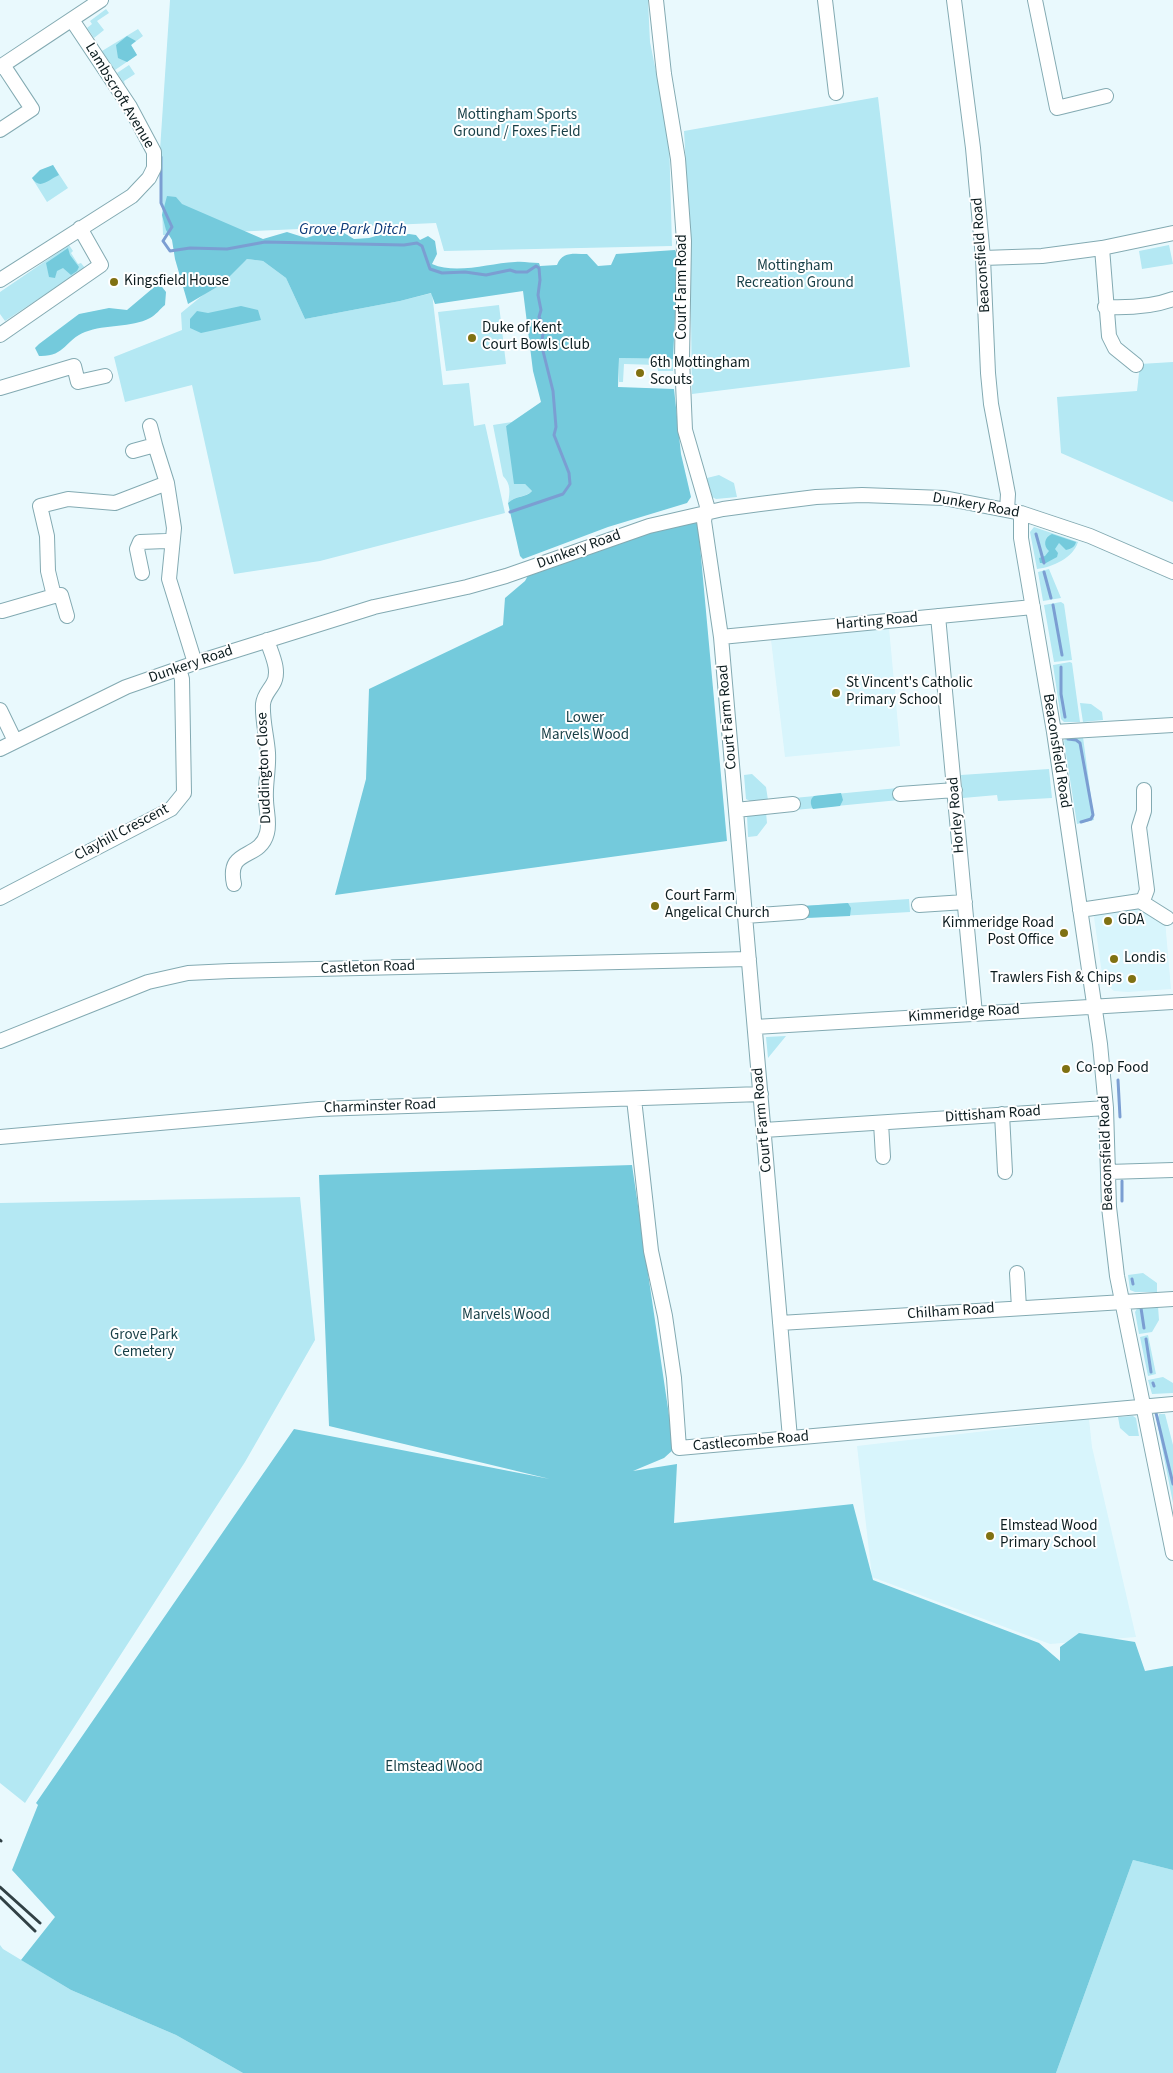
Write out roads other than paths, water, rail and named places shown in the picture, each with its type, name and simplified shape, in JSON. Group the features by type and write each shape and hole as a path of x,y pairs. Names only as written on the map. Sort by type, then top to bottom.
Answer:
{"street":[{"path":"0,130 32,110 2,66 101,0"},
{"name":"Court Farm Road","path":"656,0 664,74 678,159 684,241 682,359 685,430 707,506 704,521 721,637 790,1438"},
{"path":"825,0 836,93"},
{"name":"Beaconsfield Road","path":"954,0 973,148 984,258 988,373 995,430 1008,494 1007,510"},
{"path":"1035,0 1057,108 1106,96"},
{"name":"Lambscroft Avenue","path":"1,277 138,190 149,178 155,160 154,152 130,107 72,20"},
{"path":"0,335 101,265 80,228"},
{"path":"984,258 1042,256 1102,248 1173,233"},
{"path":"1102,248 1109,336 1115,348 1130,361 1115,368"},
{"path":"1106,307 1137,306 1173,299"},
{"path":"0,388 74,366 78,382 105,376"},
{"path":"150,426 166,483 174,528 169,579 195,663"},
{"path":"133,451 155,446"},
{"path":"67,616 61,595 48,571 47,536 40,506 68,499 115,503 166,483"},
{"name":"Dunkery Road","path":"0,749 126,687 267,640 374,608 467,587 506,576 632,531 706,513 784,500 862,495 944,498 1021,513 1090,536 1173,572"},
{"name":"Beaconsfield Road","path":"1021,513 1022,538 1054,732 1100,1044 1106,1108 1111,1236 1143,1406 1170,1519 1173,1553"},
{"path":"142,573 137,549 140,542 166,541 172,543"},
{"path":"2,611 61,595"},
{"name":"Harting Road","path":"721,637 1033,607"},
{"name":"Horley Road","path":"938,616 975,1014"},
{"name":"Duddington Close","path":"234,884 232,870 236,861 240,857 258,849 264,840 268,828 266,797 268,760 263,708 265,695 274,683 276,671 267,640"},
{"name":"Clayhill Crescent","path":"0,898 171,809 184,793 182,679 179,669"},
{"path":"0,710 15,741"},
{"path":"1054,732 1173,725"},
{"path":"900,794 955,790"},
{"path":"1144,790 1144,811 1139,827 1143,896 1167,918"},
{"path":"736,810 793,804"},
{"path":"1080,910 1143,896"},
{"path":"919,905 965,902"},
{"path":"745,916 802,912"},
{"name":"Castleton Road","path":"0,1041 148,982 196,972 749,959"},
{"name":"Kimmeridge Road","path":"755,1027 1173,1002"},
{"name":"Charminster Road","path":"0,1137 320,1109 761,1094"},
{"name":"Castlecombe Road","path":"634,1099 651,1251 665,1316 674,1378 679,1448 1173,1404"},
{"name":"Dittisham Road","path":"764,1130 1106,1108"},
{"path":"1002,1114 1005,1172"},
{"path":"881,1123 883,1157"},
{"path":"1108,1172 1173,1170"},
{"path":"1017,1273 1019,1308"},
{"name":"Chilham Road","path":"780,1323 1173,1298"}],"waterway":[{"name":"Grove Park Ditch","path":"161,157 161,203 172,227 163,241 170,251 190,248 227,249 265,242 404,245 417,243 422,246 430,269 442,273 465,272 486,275 510,270 527,272 536,266 539,268 538,295 541,310 539,317 544,327 543,351 553,391 556,427 554,435 569,473 570,484 563,494 510,512"},
{"path":"1036,534 1044,563"},
{"path":"1044,572 1051,598"},
{"path":"1053,605 1062,655"},
{"path":"1061,667 1061,694 1065,717"},
{"path":"1068,739 1076,740 1080,743 1093,815 1091,819 1081,822"},
{"path":"1118,1080 1120,1117"},
{"path":"1122,1181 1122,1201"},
{"path":"1132,1279 1133,1284"},
{"path":"1141,1308 1144,1328"},
{"path":"1146,1339 1151,1372"},
{"path":"1156,1413 1173,1484"}],"railway":[{"path":"0,1887 40,1923"},
{"path":"0,1897 35,1931"}],"place":[{"name":"Kingsfield House","path":"114,282"},
{"name":"Duke of Kent Court Bowls Club","path":"472,338"},
{"name":"6th Mottingham Scouts","path":"640,373"},
{"name":"St Vincent's Catholic Primary School","path":"836,693"},
{"name":"Court Farm Angelical Church","path":"655,906"},
{"name":"GDA","path":"1108,921"},
{"name":"Kimmeridge Road Post Office","path":"1064,933"},
{"name":"Londis","path":"1114,959"},
{"name":"Trawlers Fish & Chips","path":"1132,979"},
{"name":"Co-op Food","path":"1066,1069"},
{"name":"Elmstead Wood Primary School","path":"990,1536"}],"park label":[{"name":"Mottingham Sports Ground / Foxes Field","path":"517,124"},
{"name":"Mottingham Recreation Ground","path":"795,276"},
{"name":"Lower Marvels Wood","path":"585,728"},
{"name":"Marvels Wood","path":"506,1316"},
{"name":"Grove Park Cemetery","path":"144,1344"},
{"name":"Elmstead Wood","path":"434,1768"}]}
